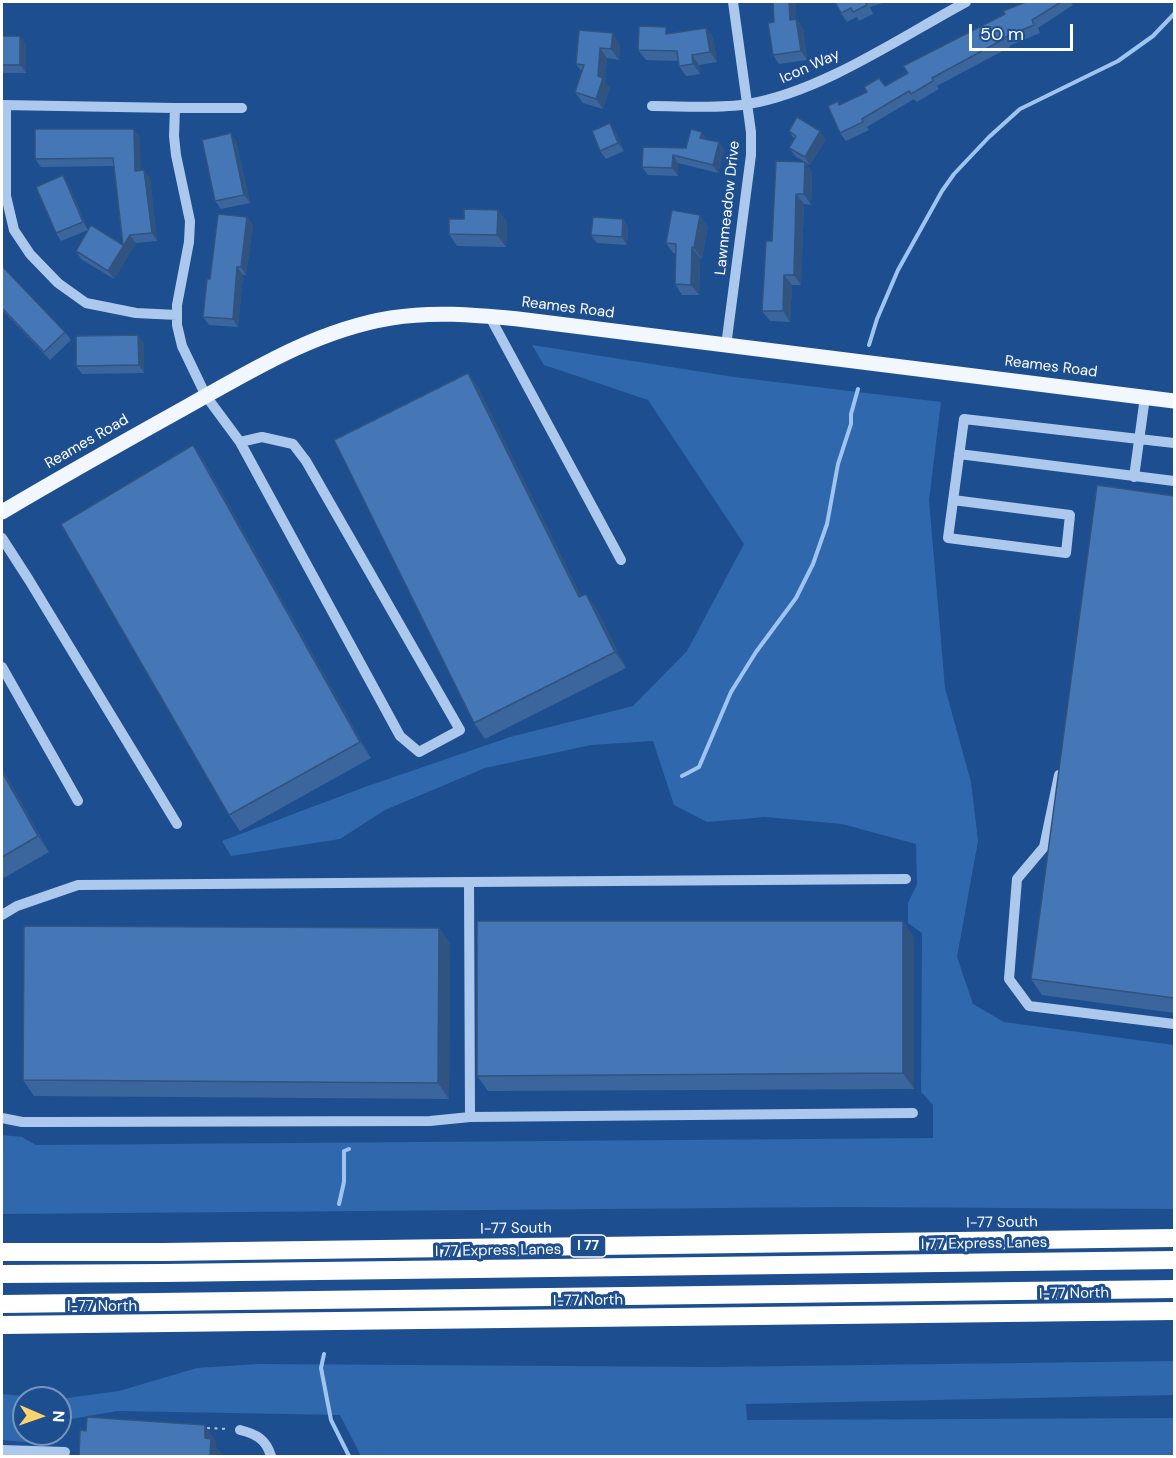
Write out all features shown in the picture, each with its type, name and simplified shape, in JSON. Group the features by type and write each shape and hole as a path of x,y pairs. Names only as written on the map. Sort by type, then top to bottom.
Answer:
{"highway":[{"name":"I-77 South","path":"2,1252 164,1252 1174,1238"},
{"name":"I 77 Express Lanes","path":"2,1274 1174,1260"},
{"path":"2,1304 1174,1289"},
{"name":"I-77 North","path":"2,1325 1174,1311"}],"main road":[{"name":"Reames Road","path":"2,512 206,396 314,339 347,328 390,318 434,313 490,317 1174,401"}],"street":[{"name":"Lawnmeadow Drive","path":"726,346 751,155 751,132 733,2"},
{"name":"Icon Way","path":"652,106 747,105 784,96 824,79 966,2"},
{"path":"177,315 136,313 86,303 57,283 30,254 14,230 6,196 4,105 242,108"},
{"path":"175,108 176,155 190,221 189,242 177,305 177,325 182,346 206,396 240,442 400,736 419,752 460,730 306,461 293,444 262,437 240,442"},
{"path":"490,317 621,560"},
{"path":"1134,477 1145,397"},
{"path":"953,500 1070,515 1066,553 948,538 959,454 964,419 1174,443"},
{"path":"959,454 1174,481"},
{"path":"2,538 177,824"},
{"path":"2,667 78,801"},
{"path":"1061,765 1044,847 1017,879 1009,979 1029,1006 1174,1024"},
{"path":"2,915 17,906 78,885 906,879"},
{"path":"469,882 470,1117"},
{"path":"2,1118 22,1122 430,1121 470,1117 913,1113"},
{"path":"240,1430 254,1433 262,1439 271,1456"},
{"path":"2,1450 64,1452"}],"path":[{"path":"206,1428 240,1430"}],"shaded area":[{"path":"532,345 734,377 941,402 929,500 945,688 971,782 978,841 957,957 973,1004 1004,1022 1174,1045 1174,1209 845,1207 2,1214 2,1135 22,1137 36,1145 933,1138 933,1105 921,1092 922,933 908,923 908,903 917,884 916,844 842,824 765,817 707,822 674,805 653,741 591,745 485,768 385,810 340,839 231,856 222,841 365,787 510,737 633,706 687,651 744,544 648,400 544,365"},
{"path":"1174,1361 1174,1395 746,1404 747,1420 1174,1418 1174,1456 361,1456 340,1415 117,1411 72,1419 72,1397 119,1391 197,1368 258,1364 712,1367"},
{"path":"2,1394 12,1395 12,1441 2,1440"}],"building":[{"path":"773,2 789,2 790,20 796,19 801,51 773,55 768,23 774,22"},
{"path":"835,2 866,2 867,5 853,12 851,8 841,13"},
{"path":"1026,2 1061,2 1032,20 1034,25 1003,38 932,78 933,81 911,94 909,91 862,119 863,122 840,133 828,106 838,101 839,105 867,92 864,87 879,78 885,86 908,73 903,66 1005,14 1003,11"},
{"path":"639,26 666,27 666,34 706,28 710,52 692,55 693,64 679,66 677,51 638,50"},
{"path":"579,30 613,33 611,49 600,48 598,76 603,78 596,99 575,92 584,65 576,64"},
{"path":"2,36 20,36 20,65 2,65"},
{"path":"797,117 820,131 805,157 789,148 796,136 789,131"},
{"path":"610,123 618,143 600,151 592,131"},
{"path":"35,129 134,129 135,171 144,170 152,233 130,235 108,271 76,251 91,225 123,245 113,158 35,159"},
{"path":"691,129 702,132 700,138 719,142 713,165 673,155 672,168 642,167 643,147 686,148"},
{"path":"231,133 244,195 215,201 202,140"},
{"path":"776,161 805,162 804,194 796,194 794,275 784,275 783,311 762,311 766,241 772,241"},
{"path":"63,175 83,222 56,233 36,187"},
{"path":"464,209 498,210 497,235 449,234 449,219 464,219"},
{"path":"672,210 700,215 694,248 692,247 691,285 675,284 676,244 666,243"},
{"path":"218,214 247,217 241,267 237,267 233,319 203,317"},
{"path":"593,217 623,219 622,237 591,235"},
{"path":"2,266 65,332 44,352 2,308"},
{"path":"138,335 139,365 76,366 76,336"},
{"path":"468,373 579,597 586,594 615,652 474,723 334,440"},
{"path":"193,445 360,742 229,815 61,524"},
{"path":"1097,485 1174,496 1174,998 1031,979"},
{"path":"2,772 38,836 2,857"},
{"path":"477,921 903,921 903,1073 477,1076"},
{"path":"24,926 439,928 438,1083 23,1080"},
{"path":"87,1417 205,1425 205,1438 211,1439 210,1456 79,1456 80,1430 86,1431"}],"waterway":[{"path":"869,345 877,319 898,270 954,174 989,137 1020,109 1118,61 1153,36 1174,14"},
{"path":"682,776 699,767 731,692 756,652 796,598 813,564 827,524 838,464 851,424 851,414 858,389"},
{"path":"339,1204 344,1182 344,1151 349,1149"},
{"path":"324,1354 321,1368 331,1420 349,1456"}]}
